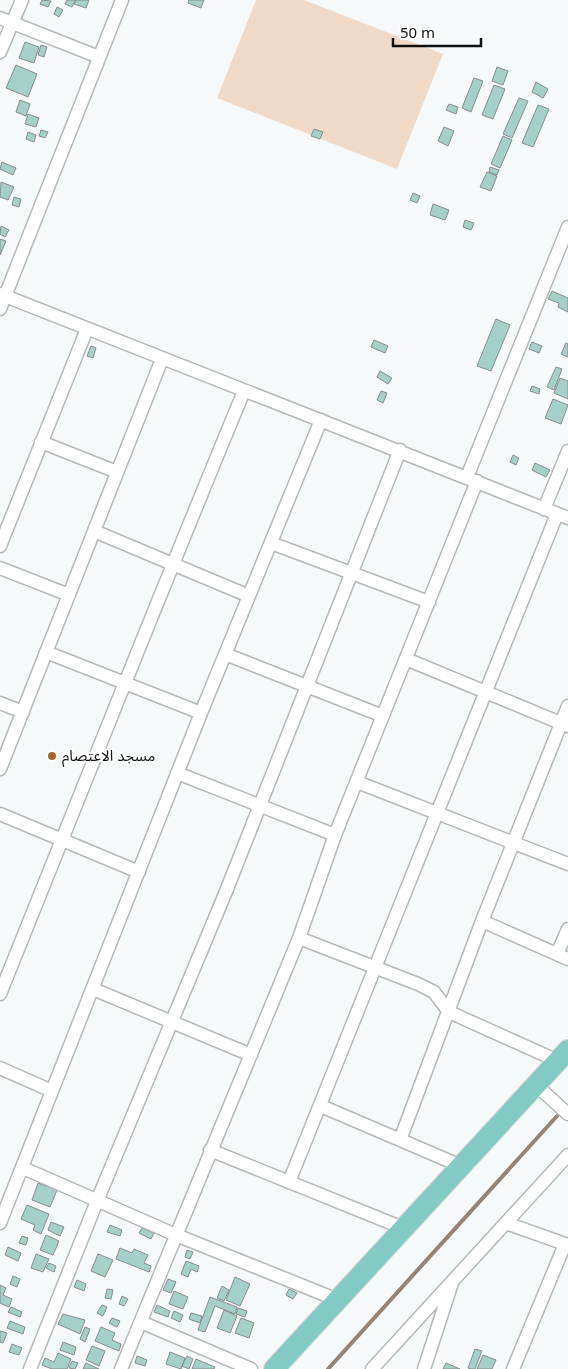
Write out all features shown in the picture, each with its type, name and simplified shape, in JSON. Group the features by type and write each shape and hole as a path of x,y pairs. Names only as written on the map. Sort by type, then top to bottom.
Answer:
{"main road":[{"path":"274,1369 563,1056"}],"street":[{"path":"0,52 22,0"},
{"path":"0,308 2,295 122,0"},
{"path":"0,18 99,57"},
{"path":"120,1369 300,938 335,835 429,602 472,478 568,227"},
{"path":"2,295 244,391 472,478 563,516 486,693 289,1182"},
{"path":"0,546 87,329"},
{"path":"0,769 162,359"},
{"path":"0,994 123,682 244,391"},
{"path":"0,1223 177,773 321,420"},
{"path":"42,442 117,472"},
{"path":"30,1369 97,1200 173,1022 260,806 400,450"},
{"path":"544,509 568,451"},
{"path":"94,531 249,596"},
{"path":"270,543 429,602"},
{"path":"0,568 69,595"},
{"path":"46,652 201,713"},
{"path":"225,654 383,716"},
{"path":"406,659 565,724"},
{"path":"0,702 23,712"},
{"path":"400,1140 513,842 565,724 568,706"},
{"path":"177,773 335,835"},
{"path":"357,782 439,812 568,864"},
{"path":"0,814 139,872"},
{"path":"482,921 563,956 568,929"},
{"path":"300,938 434,992 449,1012 563,1056"},
{"path":"93,990 251,1054"},
{"path":"0,1068 52,1091"},
{"path":"536,1085 568,1114"},
{"path":"321,1106 461,1166"},
{"path":"210,1150 403,1228"},
{"path":"372,1369 568,1155"},
{"path":"23,1168 176,1235 338,1300"},
{"path":"506,1223 566,1244 514,1369"},
{"path":"424,1369 454,1278"},
{"path":"141,1322 252,1369"}],"shaded area":[{"path":"256,0 304,0 443,54 397,169 217,98"}],"building":[{"path":"42,0 51,1 48,7 40,4"},
{"path":"67,0 75,0 72,7 65,4"},
{"path":"76,0 89,0 86,8 74,4"},
{"path":"189,0 204,0 201,8 188,3"},
{"path":"57,7 63,10 59,17 54,14"},
{"path":"25,42 39,47 34,63 19,58"},
{"path":"41,45 47,47 44,57 38,55"},
{"path":"16,65 37,74 28,97 6,88"},
{"path":"497,67 508,71 503,85 492,81"},
{"path":"474,78 483,81 471,112 462,108"},
{"path":"536,82 548,89 543,98 532,92"},
{"path":"494,85 505,89 493,119 482,115"},
{"path":"519,98 528,101 512,138 503,134"},
{"path":"20,100 30,104 26,116 16,112"},
{"path":"449,104 458,107 456,114 446,110"},
{"path":"538,105 549,109 533,147 522,143"},
{"path":"28,114 39,118 36,127 25,124"},
{"path":"444,127 454,131 448,146 438,141"},
{"path":"314,129 323,132 320,139 311,136"},
{"path":"41,130 48,132 45,138 39,136"},
{"path":"28,132 36,135 34,142 26,139"},
{"path":"503,136 512,140 500,168 491,164"},
{"path":"2,162 16,168 13,175 0,169"},
{"path":"490,167 499,170 497,175 489,172"},
{"path":"487,172 497,176 491,191 480,187"},
{"path":"1,182 14,187 8,200 0,197"},
{"path":"413,193 420,196 417,203 410,200"},
{"path":"14,197 21,199 19,207 12,205"},
{"path":"433,204 449,210 445,220 430,215"},
{"path":"465,220 474,223 471,230 463,227"},
{"path":"1,226 9,230 5,237 0,234"},
{"path":"0,239 6,241 0,255"},
{"path":"552,291 568,298 568,312 558,307 559,303 548,299"},
{"path":"496,319 510,325 491,371 477,366"},
{"path":"374,340 388,346 385,353 371,347"},
{"path":"532,342 542,346 539,353 529,349"},
{"path":"566,343 568,344 568,357 561,354"},
{"path":"91,346 96,348 93,358 87,356"},
{"path":"556,367 562,369 554,390 547,387"},
{"path":"380,371 392,378 388,384 377,377"},
{"path":"560,378 568,381 568,399 554,393"},
{"path":"532,386 540,389 539,394 530,391"},
{"path":"381,391 387,393 383,403 377,400"},
{"path":"553,399 568,405 561,424 545,418"},
{"path":"513,455 519,458 516,465 510,462"},
{"path":"535,463 550,470 546,477 532,470"},
{"path":"38,1183 57,1190 50,1207 32,1200"},
{"path":"27,1205 49,1214 41,1234 33,1230 35,1225 21,1219"},
{"path":"51,1222 64,1227 60,1236 48,1230"},
{"path":"110,1225 122,1230 120,1236 107,1232"},
{"path":"142,1228 154,1233 151,1239 139,1233"},
{"path":"46,1235 59,1241 53,1255 40,1250"},
{"path":"22,1236 28,1238 26,1245 19,1243"},
{"path":"8,1247 21,1253 18,1261 5,1255"},
{"path":"120,1248 132,1253 134,1249 148,1255 144,1263 151,1266 149,1272 116,1259"},
{"path":"187,1250 193,1252 190,1259 185,1257"},
{"path":"36,1254 49,1259 43,1272 31,1268"},
{"path":"98,1254 113,1260 105,1277 91,1271"},
{"path":"186,1261 199,1266 197,1272 191,1269 188,1277 181,1274"},
{"path":"49,1263 56,1266 54,1272 46,1268"},
{"path":"13,1276 20,1279 17,1287 10,1284"},
{"path":"235,1277 250,1284 240,1306 226,1300"},
{"path":"168,1279 176,1282 171,1293 163,1290"},
{"path":"77,1280 86,1284 84,1291 74,1287"},
{"path":"0,1285 6,1288 3,1295 12,1299 9,1307 0,1303"},
{"path":"222,1286 229,1290 224,1301 217,1298"},
{"path":"107,1289 113,1290 111,1299 105,1298"},
{"path":"289,1289 297,1293 293,1299 286,1295"},
{"path":"174,1291 188,1297 183,1309 169,1304"},
{"path":"122,1296 128,1299 124,1306 119,1304"},
{"path":"210,1297 237,1307 235,1314 215,1306 205,1332 198,1330"},
{"path":"102,1305 107,1307 103,1316 97,1313"},
{"path":"157,1305 170,1311 168,1317 154,1312"},
{"path":"11,1307 22,1312 20,1317 8,1312"},
{"path":"238,1308 247,1311 245,1317 236,1314"},
{"path":"224,1310 237,1316 230,1333 217,1328"},
{"path":"174,1311 183,1315 180,1322 171,1318"},
{"path":"191,1313 202,1316 200,1323 189,1319"},
{"path":"63,1314 85,1320 80,1334 58,1324"},
{"path":"112,1318 120,1321 117,1327 109,1323"},
{"path":"241,1318 254,1323 249,1338 235,1333"},
{"path":"10,1321 25,1327 23,1334 7,1328"},
{"path":"85,1327 90,1329 85,1342 80,1339"},
{"path":"101,1327 115,1333 112,1340 121,1344 119,1351 95,1341"},
{"path":"0,1331 7,1333 3,1343 0,1342"},
{"path":"63,1342 76,1347 74,1355 60,1350"},
{"path":"12,1344 22,1348 19,1355 9,1352"},
{"path":"92,1346 105,1351 99,1366 86,1360"},
{"path":"475,1349 482,1351 475,1369 471,1369 468,1368"},
{"path":"170,1352 185,1358 181,1369 166,1364"},
{"path":"58,1353 71,1359 67,1369 52,1369 42,1365 45,1358 54,1362"},
{"path":"483,1355 496,1360 492,1369 477,1369"},
{"path":"137,1356 147,1360 145,1366 135,1363"},
{"path":"187,1356 193,1359 189,1369 182,1366"},
{"path":"196,1359 215,1367 214,1369 192,1369"},
{"path":"72,1361 78,1363 75,1369 69,1368"},
{"path":"86,1363 99,1369 83,1369"},
{"path":"446,1363 460,1369 443,1369"}],"waterway":[{"path":"328,1369 557,1116"}],"place":[{"name":"مسجد الاعتصام","path":"52,756"}]}
